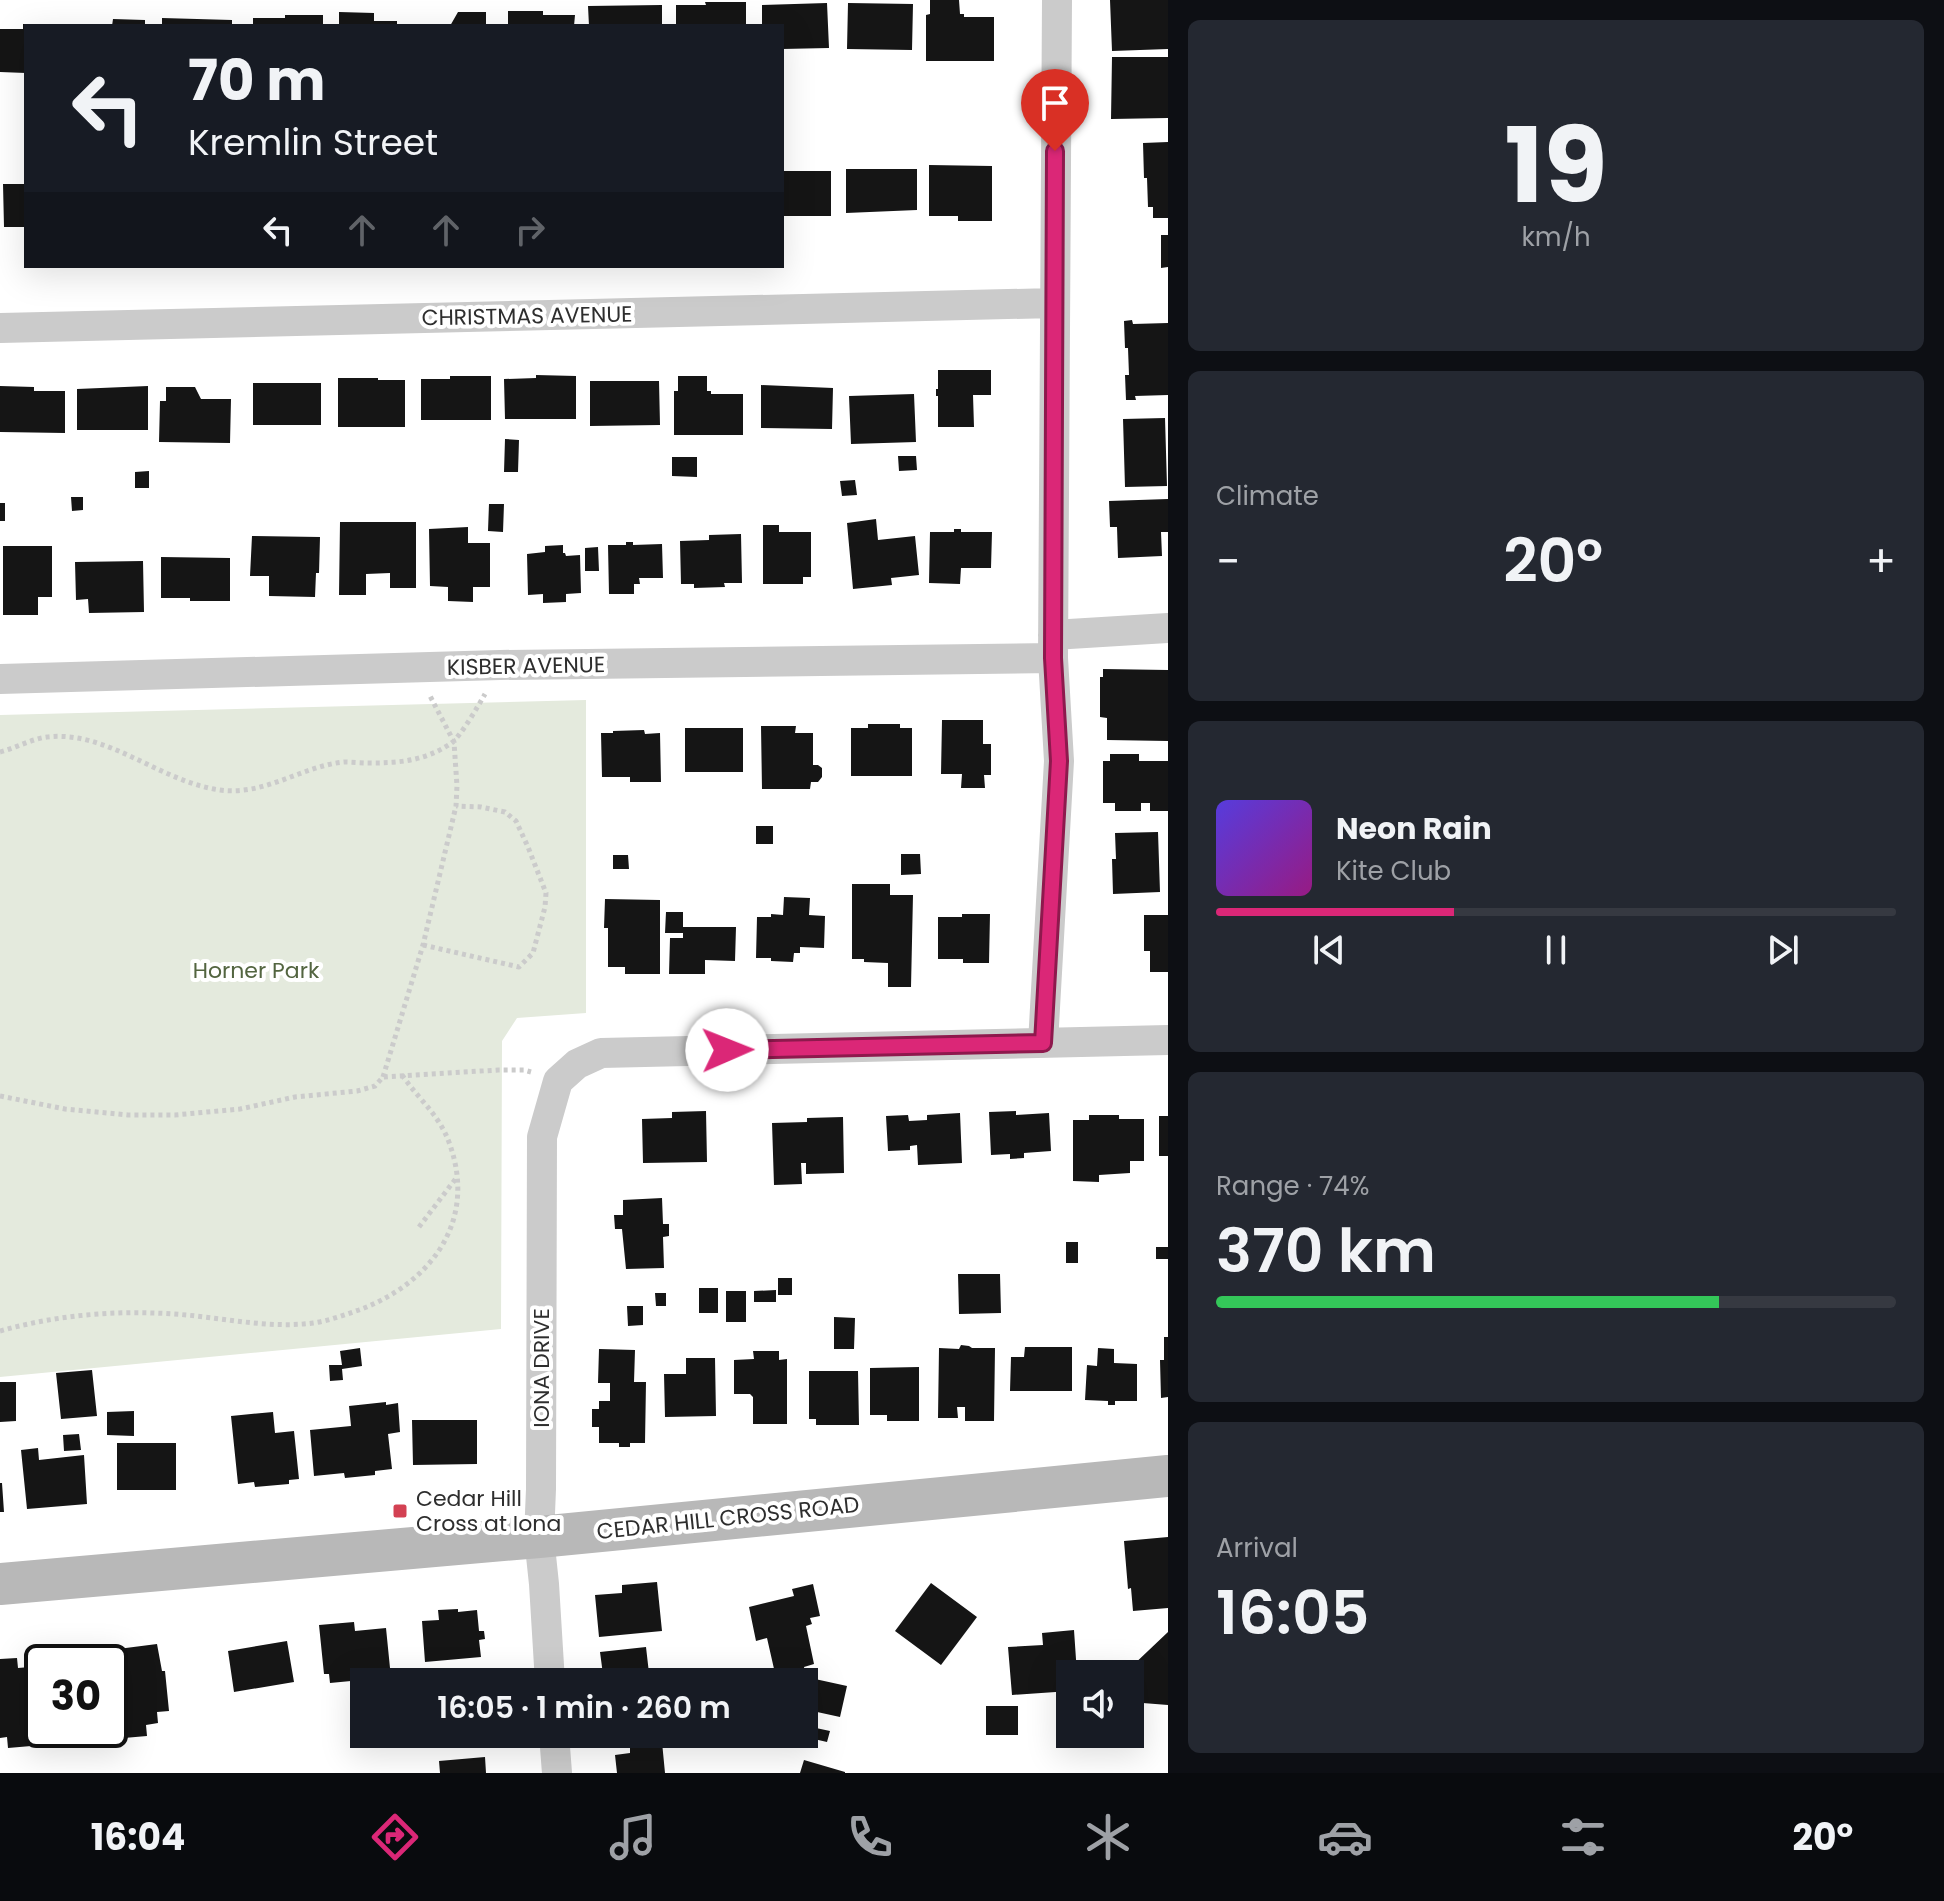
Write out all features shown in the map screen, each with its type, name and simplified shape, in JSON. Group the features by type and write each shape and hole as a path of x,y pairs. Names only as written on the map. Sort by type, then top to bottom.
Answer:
{"main road":[{"name":"CEDAR HILL CROSS ROAD","path":"0,1584 539,1537 1168,1476"}],"street":[{"path":"1043,1043 1059,761 1053,646 1057,0"},
{"name":"CHRISTMAS AVENUE","path":"0,328 1054,303"},
{"name":"KISBER AVENUE","path":"0,679 415,669 1053,646 1168,628"},
{"path":"568,1073 601,1053 1168,1040"},
{"name":"IONA DRIVE","path":"549,1668 539,1537 542,1137 568,1073"},
{"path":"555,1748 557,1773"}],"path":[{"path":"0,752 47,737 72,738 120,752 182,781 232,790 262,786 344,762 405,762 424,757 454,742 500,665"},
{"path":"0,1096 65,1109 128,1115 175,1115 240,1109 295,1097 357,1091 375,1086 383,1077 423,945 456,806 454,742 415,669"},
{"path":"423,945 519,967 533,953 545,907 546,893 516,821 505,812 456,806"},
{"path":"383,1077 524,1070 568,1073"},
{"path":"0,1331 34,1322 130,1311 284,1325 315,1323 382,1301 430,1264 441,1250 454,1221 458,1177 441,1124 402,1075"},
{"path":"419,1227 458,1177"}],"green space":[{"name":"Horner Park","path":"586,700 586,1013 517,1018 502,1041 501,1329 0,1377 0,715"}],"building":[{"path":"930,0 959,0 960,14 964,17 994,17 994,61 926,61 926,15 930,14"},
{"path":"1110,0 1168,0 1168,49 1112,51"},
{"path":"705,2 746,2 746,24 676,24 676,5 706,5"},
{"path":"827,3 829,48 784,49 784,24 762,24 762,5"},
{"path":"848,3 913,4 912,50 847,49"},
{"path":"662,5 662,24 589,24 588,6"},
{"path":"508,11 575,15 574,24 508,24"},
{"path":"339,12 374,13 374,21 397,21 397,24 339,24"},
{"path":"458,12 486,12 486,24 451,24"},
{"path":"285,15 323,15 323,24 253,24 253,18 285,18"},
{"path":"162,18 232,20 232,24 162,24"},
{"path":"113,19 145,20 145,24 112,24"},
{"path":"24,24 24,73 0,72 0,29 23,29"},
{"path":"1112,57 1168,57 1168,118 1111,119"},
{"path":"1168,142 1168,218 1153,218 1153,207 1148,207 1147,178 1144,178 1143,143"},
{"path":"929,165 992,166 992,221 958,221 958,216 929,216"},
{"path":"846,169 917,169 917,210 846,213"},
{"path":"784,171 831,171 831,216 784,216"},
{"path":"3,184 24,184 24,227 4,227"},
{"path":"1161,235 1168,235 1168,267 1161,268"},
{"path":"1132,320 1133,324 1168,323 1168,395 1135,396 1136,400 1126,400 1125,375 1129,375 1124,321"},
{"path":"938,370 991,370 991,395 973,395 974,427 938,427"},
{"path":"536,375 576,376 576,419 505,419 504,379 536,378"},
{"path":"450,376 491,376 491,420 421,420 421,379 450,379"},
{"path":"678,376 707,376 707,391 711,394 743,394 743,435 674,435 674,391 678,391"},
{"path":"338,378 405,380 405,427 338,427"},
{"path":"590,381 659,381 660,425 590,426"},
{"path":"253,383 321,383 321,425 253,425"},
{"path":"761,385 833,388 832,429 761,428"},
{"path":"0,386 65,391 65,433 0,432"},
{"path":"148,386 148,430 77,430 77,389"},
{"path":"166,387 195,387 201,399 231,399 230,443 159,442 160,401 166,401"},
{"path":"914,394 916,442 851,444 849,396"},
{"path":"1165,418 1167,486 1125,487 1123,419"},
{"path":"505,439 519,440 518,472 504,472"},
{"path":"898,456 916,456 917,470 899,471"},
{"path":"672,457 697,457 697,477 672,476"},
{"path":"149,471 149,488 135,488 135,472"},
{"path":"855,480 857,495 842,496 840,481"},
{"path":"71,497 83,497 83,510 72,511"},
{"path":"1168,499 1168,532 1161,532 1162,556 1118,558 1117,527 1110,527 1109,501"},
{"path":"0,503 5,503 5,521 0,521"},
{"path":"489,504 504,504 503,532 488,531"},
{"path":"876,519 878,540 915,536 919,575 891,578 892,585 853,589 847,523"},
{"path":"340,522 416,522 416,588 390,588 390,573 366,574 366,595 339,595"},
{"path":"763,525 779,525 779,532 811,532 811,577 803,577 803,584 763,584"},
{"path":"468,527 468,543 490,543 490,587 473,587 473,602 448,601 448,587 430,586 429,529"},
{"path":"954,529 961,529 961,532 992,532 991,568 961,568 960,584 929,583 930,532 954,532"},
{"path":"741,534 742,583 694,588 694,584 681,584 680,541 709,540 709,535"},
{"path":"252,536 320,537 315,597 269,596 269,576 250,576"},
{"path":"626,542 633,542 633,545 662,544 663,578 639,578 640,584 634,584 634,594 609,594 608,545 626,545"},
{"path":"563,545 566,556 580,555 581,593 566,594 566,602 543,603 543,594 528,595 527,554 545,552 545,546"},
{"path":"3,546 52,546 52,597 38,597 38,615 3,615"},
{"path":"598,547 599,571 585,571 585,548"},
{"path":"161,557 230,558 230,601 161,598"},
{"path":"143,561 144,612 89,613 88,599 76,600 75,562"},
{"path":"1103,669 1168,670 1168,741 1107,740 1107,718 1100,717 1100,677 1103,677"},
{"path":"942,720 983,720 983,744 991,744 991,775 984,775 985,788 961,788 962,774 941,774"},
{"path":"868,724 900,724 900,728 912,728 912,776 851,776 851,728 868,728"},
{"path":"761,726 796,726 795,733 813,733 813,765 822,768 822,777 818,782 811,782 810,789 762,789"},
{"path":"685,728 743,728 743,772 685,772"},
{"path":"644,730 645,734 660,733 661,782 630,782 630,777 602,777 601,733"},
{"path":"1110,754 1139,754 1139,761 1168,761 1168,811 1150,811 1150,803 1141,803 1141,811 1115,811 1115,803 1103,803 1103,761 1110,761"},
{"path":"756,826 773,826 773,844 756,844"},
{"path":"1158,832 1160,892 1113,894 1115,833"},
{"path":"901,854 920,854 921,874 901,875"},
{"path":"613,855 628,855 629,869 613,869"},
{"path":"852,884 890,884 890,895 913,895 911,987 888,987 888,963 852,959"},
{"path":"784,897 810,898 809,915 825,916 824,948 800,947 800,953 794,953 793,962 756,958 757,917 783,915"},
{"path":"605,899 660,900 660,974 625,974 625,967 608,967"},
{"path":"666,912 683,912 683,927 736,927 735,961 705,960 705,974 669,974 670,938 683,938 683,933 665,933"},
{"path":"962,914 990,914 989,963 938,959 938,917 962,917"},
{"path":"1144,915 1168,915 1168,972 1150,972 1150,951 1144,951"},
{"path":"706,1111 707,1162 643,1163 642,1119 672,1118 672,1112"},
{"path":"1016,1111 1016,1115 1049,1113 1051,1151 1024,1153 1024,1158 1010,1159 1010,1154 991,1155 989,1112"},
{"path":"960,1113 962,1163 918,1165 917,1145 910,1146 910,1150 888,1151 886,1116 908,1115 909,1121 927,1120 927,1115"},
{"path":"1089,1115 1144,1119 1144,1161 1130,1161 1130,1173 1099,1175 1099,1182 1073,1181 1073,1120 1089,1120"},
{"path":"1159,1116 1168,1116 1168,1156 1159,1156"},
{"path":"843,1117 844,1173 806,1174 806,1163 801,1163 802,1184 774,1185 772,1123"},
{"path":"662,1198 663,1224 669,1224 669,1236 663,1237 664,1268 626,1269 622,1229 615,1229 614,1215 623,1215 623,1200"},
{"path":"1066,1242 1078,1242 1078,1263 1066,1263"},
{"path":"1156,1247 1168,1247 1168,1259 1156,1259"},
{"path":"958,1274 1000,1274 1001,1313 959,1314"},
{"path":"778,1278 792,1278 792,1295 778,1295"},
{"path":"699,1288 718,1288 718,1313 699,1313"},
{"path":"776,1290 776,1302 754,1302 754,1291"},
{"path":"726,1291 746,1291 746,1322 726,1322"},
{"path":"655,1293 666,1293 666,1306 656,1306"},
{"path":"627,1306 643,1306 643,1325 628,1326"},
{"path":"834,1317 855,1318 854,1349 834,1349"},
{"path":"1164,1337 1168,1337 1168,1397 1161,1398 1160,1360 1164,1360"},
{"path":"961,1345 995,1348 994,1421 965,1421 965,1407 957,1407 958,1418 938,1418 939,1348 959,1349"},
{"path":"1025,1347 1072,1347 1072,1391 1010,1391 1011,1357 1024,1357"},
{"path":"360,1348 362,1366 342,1369 343,1380 330,1381 329,1365 342,1365 340,1351"},
{"path":"1098,1348 1114,1349 1114,1363 1137,1364 1137,1401 1115,1401 1115,1405 1108,1405 1108,1401 1085,1400 1087,1365 1097,1366"},
{"path":"599,1349 635,1350 634,1382 646,1382 645,1443 619,1447 619,1443 599,1443 599,1427 592,1427 592,1409 599,1409 599,1401 610,1401 610,1383 598,1383"},
{"path":"753,1351 779,1351 779,1360 787,1359 787,1424 753,1424 753,1397 750,1394 734,1394 734,1360 754,1359"},
{"path":"686,1358 715,1358 716,1416 665,1417 664,1374 686,1374"},
{"path":"919,1367 919,1421 887,1421 887,1415 870,1415 870,1368"},
{"path":"92,1370 97,1416 61,1419 56,1373"},
{"path":"809,1371 858,1371 859,1425 816,1425 816,1419 809,1419"},
{"path":"0,1382 16,1382 16,1421 0,1422"},
{"path":"386,1402 386,1405 398,1403 400,1432 388,1434 392,1469 375,1471 375,1475 345,1478 344,1473 314,1476 310,1430 351,1426 349,1406"},
{"path":"134,1411 134,1436 107,1435 107,1412"},
{"path":"273,1412 275,1433 294,1431 299,1479 289,1480 289,1484 255,1487 254,1482 238,1484 231,1416"},
{"path":"412,1420 477,1420 477,1464 413,1465"},
{"path":"79,1434 81,1450 64,1451 63,1435"},
{"path":"117,1443 176,1443 176,1490 117,1490"},
{"path":"38,1448 39,1460 84,1455 87,1504 27,1509 21,1450"},
{"path":"2,1483 4,1512 0,1512"},
{"path":"1168,1537 1168,1608 1133,1611 1124,1541"},
{"path":"657,1582 662,1631 599,1637 595,1595 622,1593 622,1585"},
{"path":"931,1583 977,1617 941,1665 895,1631"},
{"path":"813,1584 820,1616 810,1618 812,1624 806,1626 814,1664 804,1668 774,1668 767,1638 756,1641 749,1607 794,1596 792,1589"},
{"path":"458,1609 458,1612 477,1610 479,1631 484,1631 485,1639 479,1640 481,1657 425,1662 422,1621 439,1620 438,1610"},
{"path":"354,1622 355,1631 386,1628 390,1668 350,1668 350,1681 330,1683 329,1674 324,1674 319,1625"},
{"path":"1074,1630 1076,1660 1056,1660 1056,1692 1012,1695 1008,1647 1043,1645 1042,1633"},
{"path":"1168,1632 1168,1705 1144,1703 1144,1660 1138,1660"},
{"path":"287,1641 294,1682 234,1692 228,1651"},
{"path":"157,1644 162,1671 165,1671 169,1711 157,1712 158,1723 146,1725 147,1736 128,1738 128,1648"},
{"path":"646,1647 648,1668 602,1668 600,1652"},
{"path":"17,1658 18,1668 24,1668 24,1747 8,1748 7,1737 0,1738 0,1659"},
{"path":"818,1680 847,1686 840,1717 818,1712"},
{"path":"986,1706 1018,1706 1018,1735 986,1735"},
{"path":"818,1728 830,1731 827,1742 818,1740"},
{"path":"630,1748 663,1748 665,1773 617,1773 615,1755 630,1753"},
{"path":"485,1757 486,1773 440,1773 439,1761"},
{"path":"804,1760 845,1772 845,1773 800,1773"}],"place":[{"name":"Cedar Hill Cross at Iona","path":"400,1511"}],"route":[{"path":"727,1050 1043,1043 1059,761 1053,658 1055,151"}]}
